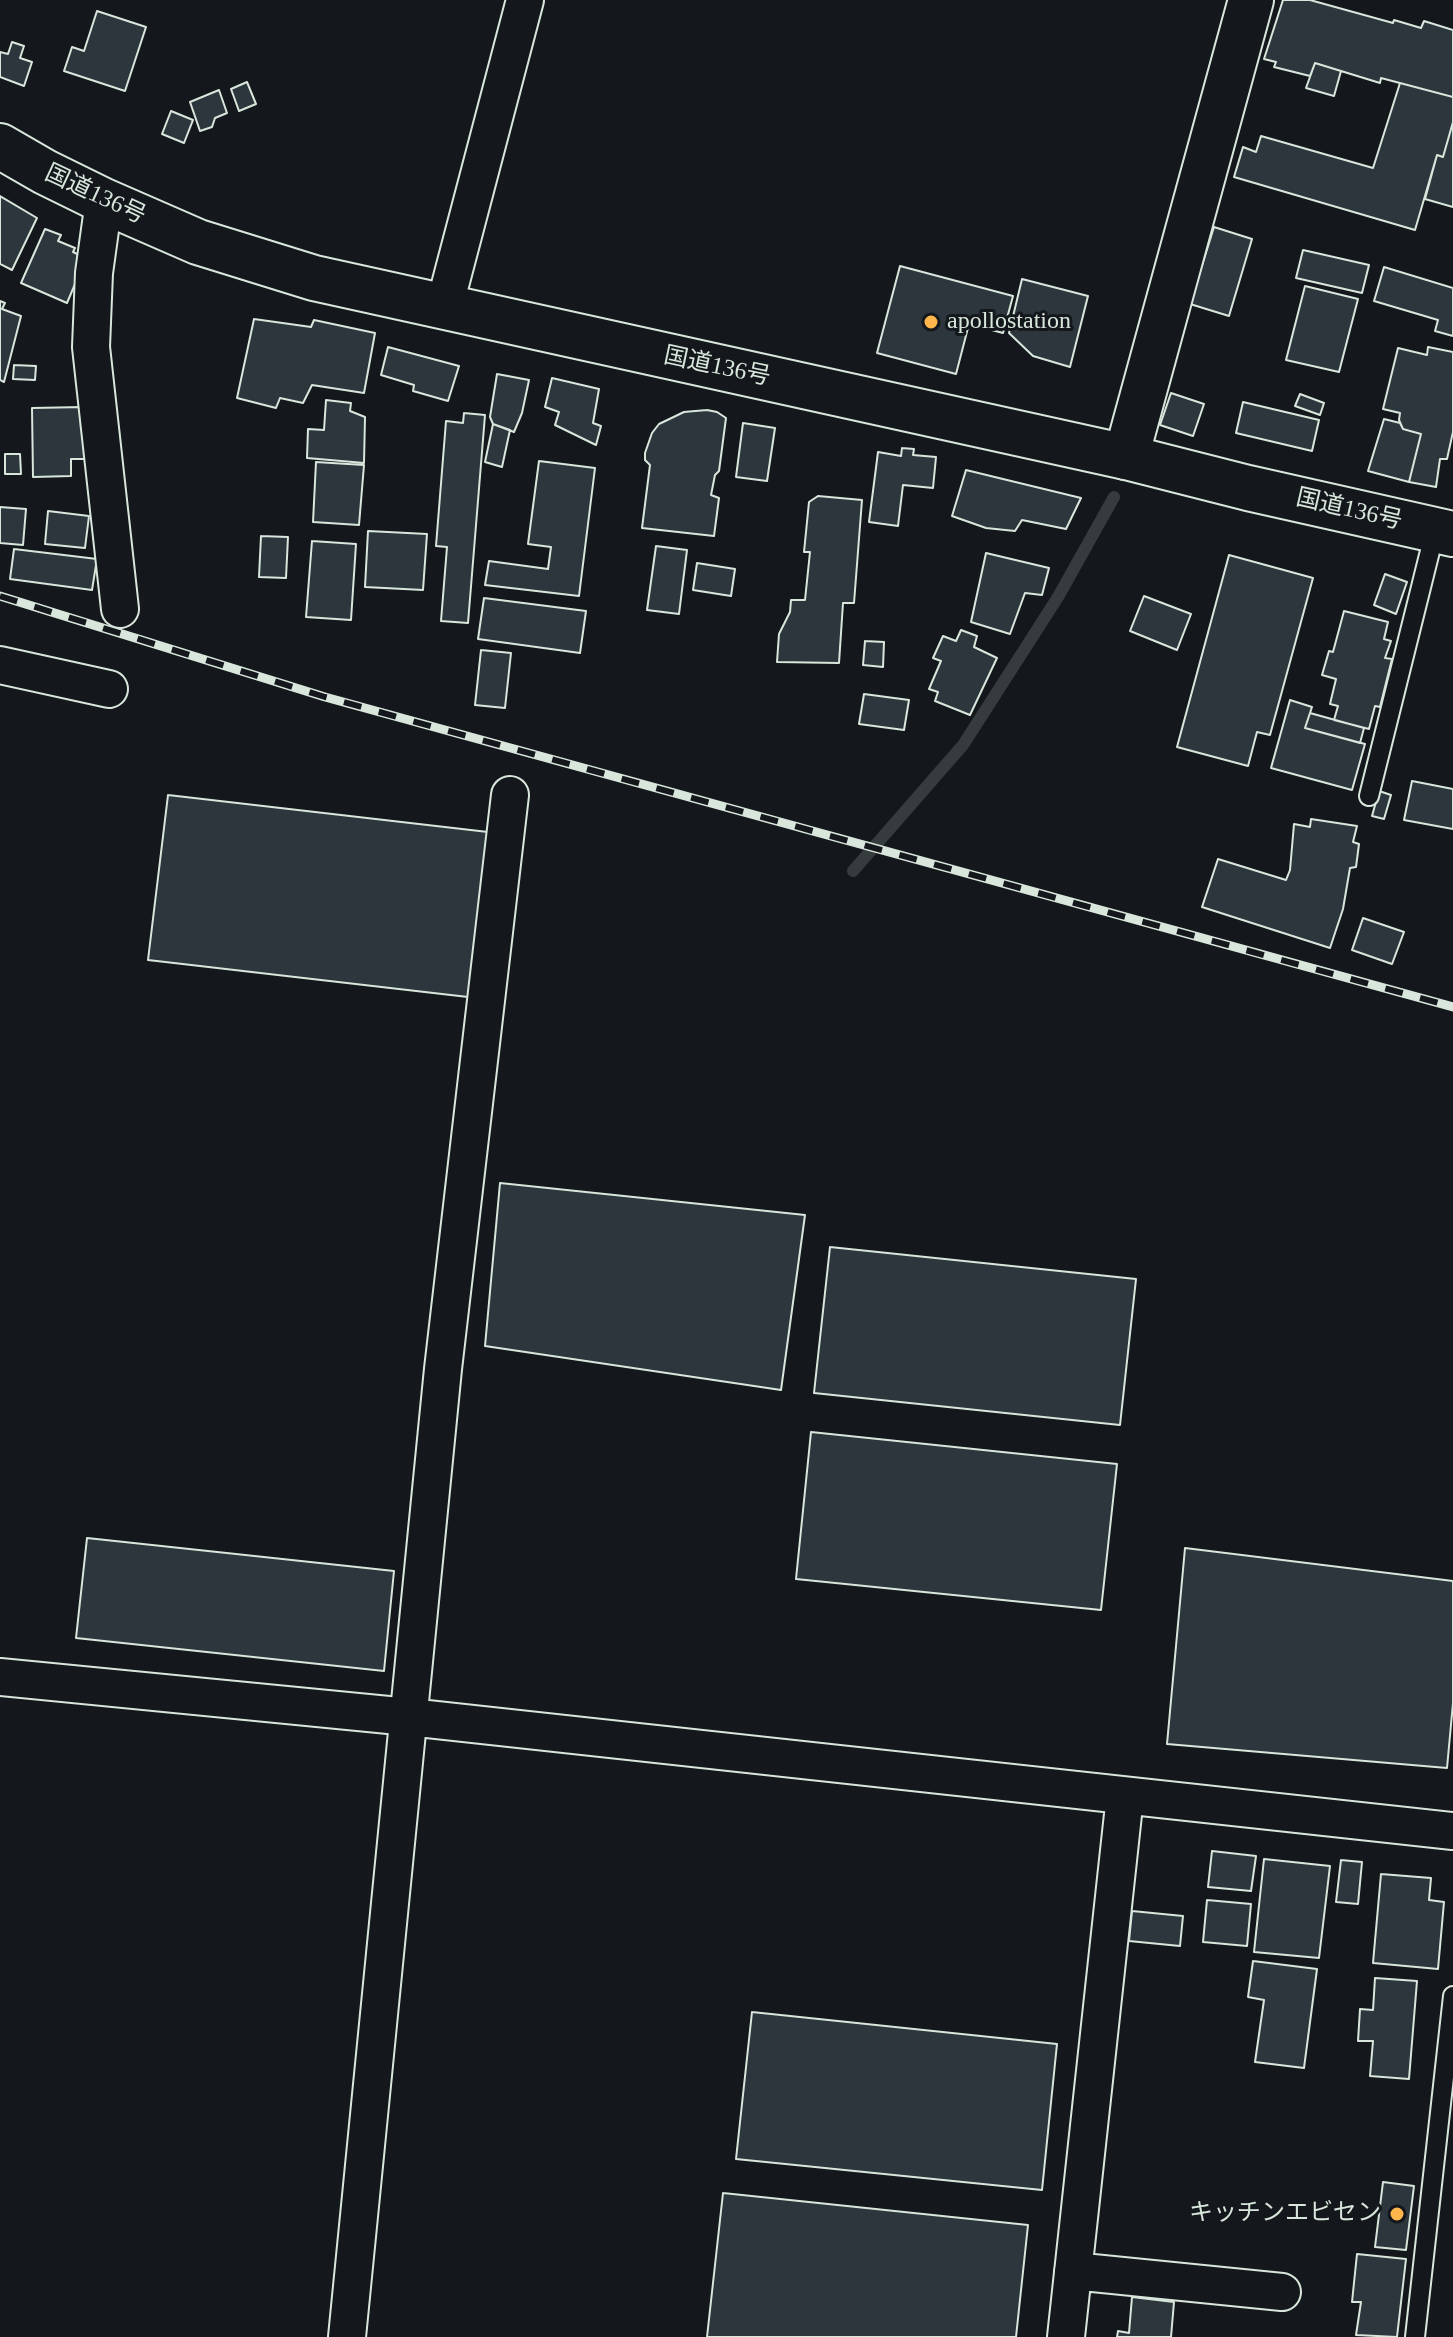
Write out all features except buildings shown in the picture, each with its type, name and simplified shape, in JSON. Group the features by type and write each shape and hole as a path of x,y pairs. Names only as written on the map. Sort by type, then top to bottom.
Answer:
{"main road":[{"path":"1126,457 1251,0"},
{"name":"国道136号","path":"0,146 104,201 198,242 314,278 1126,457 1444,532"}],"street":[{"path":"444,308 525,0"},
{"path":"104,201 94,273 91,347 120,609"},
{"path":"0,665 109,689"},
{"path":"347,2337 443,1369 510,795"},
{"path":"0,1677 409,1717 1453,1831"},
{"path":"1066,2337 1125,1796"},
{"path":"1073,2271 1282,2292"}],"lane":[{"path":"1369,796 1444,532"},
{"path":"1415,2337 1453,1996"}],"waterway":[{"path":"853,871 963,745 1058,597 1114,497"}],"railway":[{"path":"0,596 325,697 1453,1007"}],"place":[{"name":"apollostation","path":"931,322"},
{"name":"キッチンエビセン","path":"1397,2214"}]}
